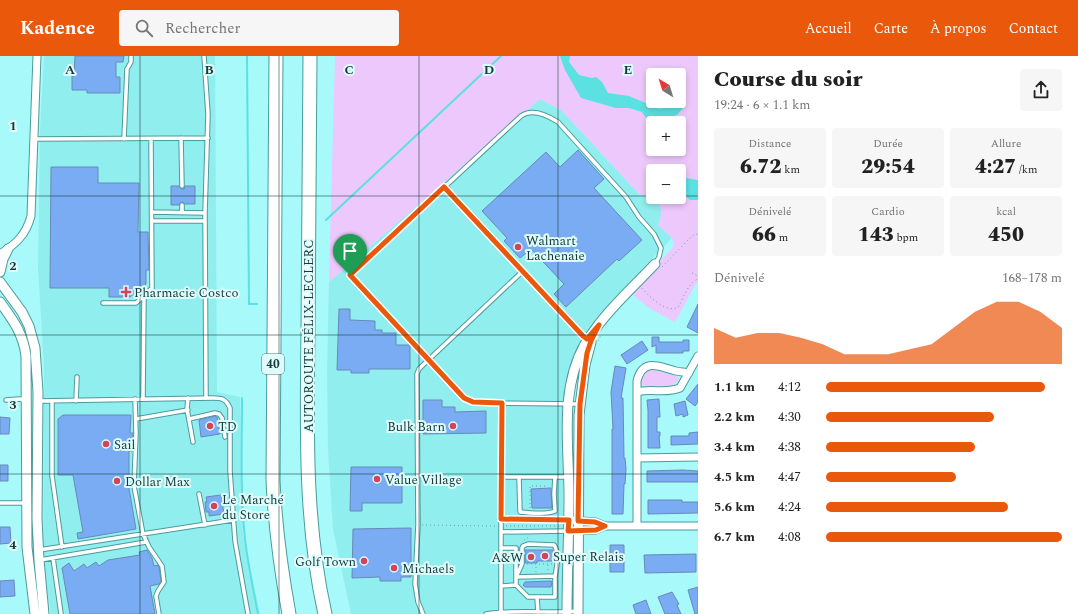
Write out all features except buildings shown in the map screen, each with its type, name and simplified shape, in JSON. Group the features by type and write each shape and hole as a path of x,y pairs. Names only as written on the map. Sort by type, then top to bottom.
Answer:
{"highway":[{"name":"40","path":"276,56 273,470 276,528 289,614"},
{"name":"AUTOROUTE FÉLIX-LECLERC","path":"310,56 307,461 313,540 325,614"}],"street":[{"path":"0,272 4,251 24,234 31,216 37,56"},
{"path":"569,524 580,404 586,359 592,341 599,325 610,311 639,286 657,267"},
{"path":"1,282 30,326 36,361 38,401 36,491 38,550 44,614"},
{"path":"0,302 13,320 24,342 26,356 27,547 35,614"},
{"path":"567,613 569,524 568,403 576,367 592,341"},
{"path":"637,392 644,390 675,390 680,388 698,356"},
{"path":"637,526 638,374 649,366 655,364 676,371 689,373"},
{"path":"27,401 38,401"},
{"path":"637,458 698,457"},
{"path":"569,524 595,522 605,526 698,526"},
{"path":"569,524 578,531 596,530 605,526"},
{"path":"578,531 578,613"}],"lane":[{"path":"124,139 127,69 131,62 131,56"},
{"path":"204,56 208,114 205,213 206,398"},
{"path":"580,404 473,402 464,398 350,275 521,116 528,112 543,115 558,122 626,197 639,217 654,234 661,248 657,267"},
{"path":"181,138 182,186"},
{"path":"34,139 208,138"},
{"path":"103,303 136,303 152,288 151,139"},
{"path":"444,187 523,271 592,341"},
{"path":"182,204 182,213"},
{"path":"152,212 205,213"},
{"path":"152,221 205,221"},
{"path":"424,614 418,602 415,584 418,525 417,374 419,369 429,359 523,271"},
{"path":"144,296 144,399"},
{"path":"76,377 76,400"},
{"path":"188,398 189,419 193,442"},
{"path":"38,401 188,398 221,398 227,401 230,408 230,472 235,541 248,614"},
{"path":"6,400 20,399 27,401"},
{"path":"135,399 136,433 134,486 143,534 146,542 162,566 164,582 156,596 159,614"},
{"path":"52,401 52,476 62,547"},
{"path":"501,613 502,403"},
{"path":"136,419 188,410"},
{"path":"189,419 216,413 219,414 222,418 225,437"},
{"path":"501,477 569,477"},
{"path":"519,477 520,512 552,512 555,511 555,477"},
{"path":"199,494 205,525"},
{"path":"0,503 26,503"},
{"path":"501,519 569,524"},
{"path":"38,550 233,520"},
{"path":"501,532 569,524"},
{"path":"39,560 146,542"},
{"path":"501,548 516,548 516,577 516,585 528,597 556,597 556,547 551,544 525,545 522,548 522,564 516,577"},
{"path":"53,558 61,614"},
{"path":"516,577 555,576"},
{"path":"501,586 516,585"},
{"path":"538,597 538,613"},
{"path":"486,614 578,613"}],"path":[{"path":"657,267 690,238 698,234"},
{"path":"692,273 698,276"},
{"path":"646,284 639,286 647,295 657,303 673,309 677,308 692,284 698,279"},
{"path":"592,341 601,334"},
{"path":"530,511 530,486 548,486"},
{"path":"530,522 530,529"},
{"path":"505,526 569,524"},
{"path":"422,525 497,526"},
{"path":"524,564 555,564"}],"shaded area":[{"path":"44,56 215,56 217,392 240,397 243,534 260,614 51,614 43,566 44,366 38,269 40,130"},
{"path":"335,56 698,56 698,284 696,283 675,322 649,308 631,293 674,246 672,238 658,225 661,214 659,204 686,204 686,164 646,164 646,196 640,195 561,110 540,99 329,282"},
{"path":"560,56 570,56 569,62 579,75 592,78 596,77 602,82 608,93 629,96 646,103 646,108 683,108 674,116 646,116 646,118 642,112 629,108 616,108 581,98 565,70"},
{"path":"540,99 561,110 640,195 646,196 646,204 660,204 662,214 658,225 672,238 612,300 594,323 581,343 567,390 563,415 563,614 351,614 333,529 328,449 327,373 329,282"},
{"path":"686,178 698,180 698,200 690,200 686,197"},
{"path":"649,370 677,376 678,381 672,386 645,387 639,384 639,379"}],"waterway":[{"path":"247,56 249,304 257,304"},
{"path":"326,220 501,56"},
{"path":"242,398 243,521 252,586 258,614"}],"place":[{"name":"Walmart Lachenaie","path":"518,247"},
{"name":"Pharmacie Costco","path":"126,292"},
{"name":"TD","path":"210,426"},
{"name":"Bulk Barn","path":"453,426"},
{"name":"Sail","path":"106,444"},
{"name":"Value Village","path":"377,479"},
{"name":"Dollar Max","path":"117,481"},
{"name":"Le Marché du Store","path":"214,506"},
{"name":"Super Relais","path":"545,556"},
{"name":"A&W","path":"531,557"},
{"name":"Golf Town","path":"364,561"},
{"name":"Michaels","path":"394,568"}],"route":[{"path":"444,187 583,336 587,339 599,325 587,353 580,404 578,521 595,522 605,526 596,530 568,531 569,520 501,519 502,403 479,403 464,398 390,316 350,275 444,187"}]}
